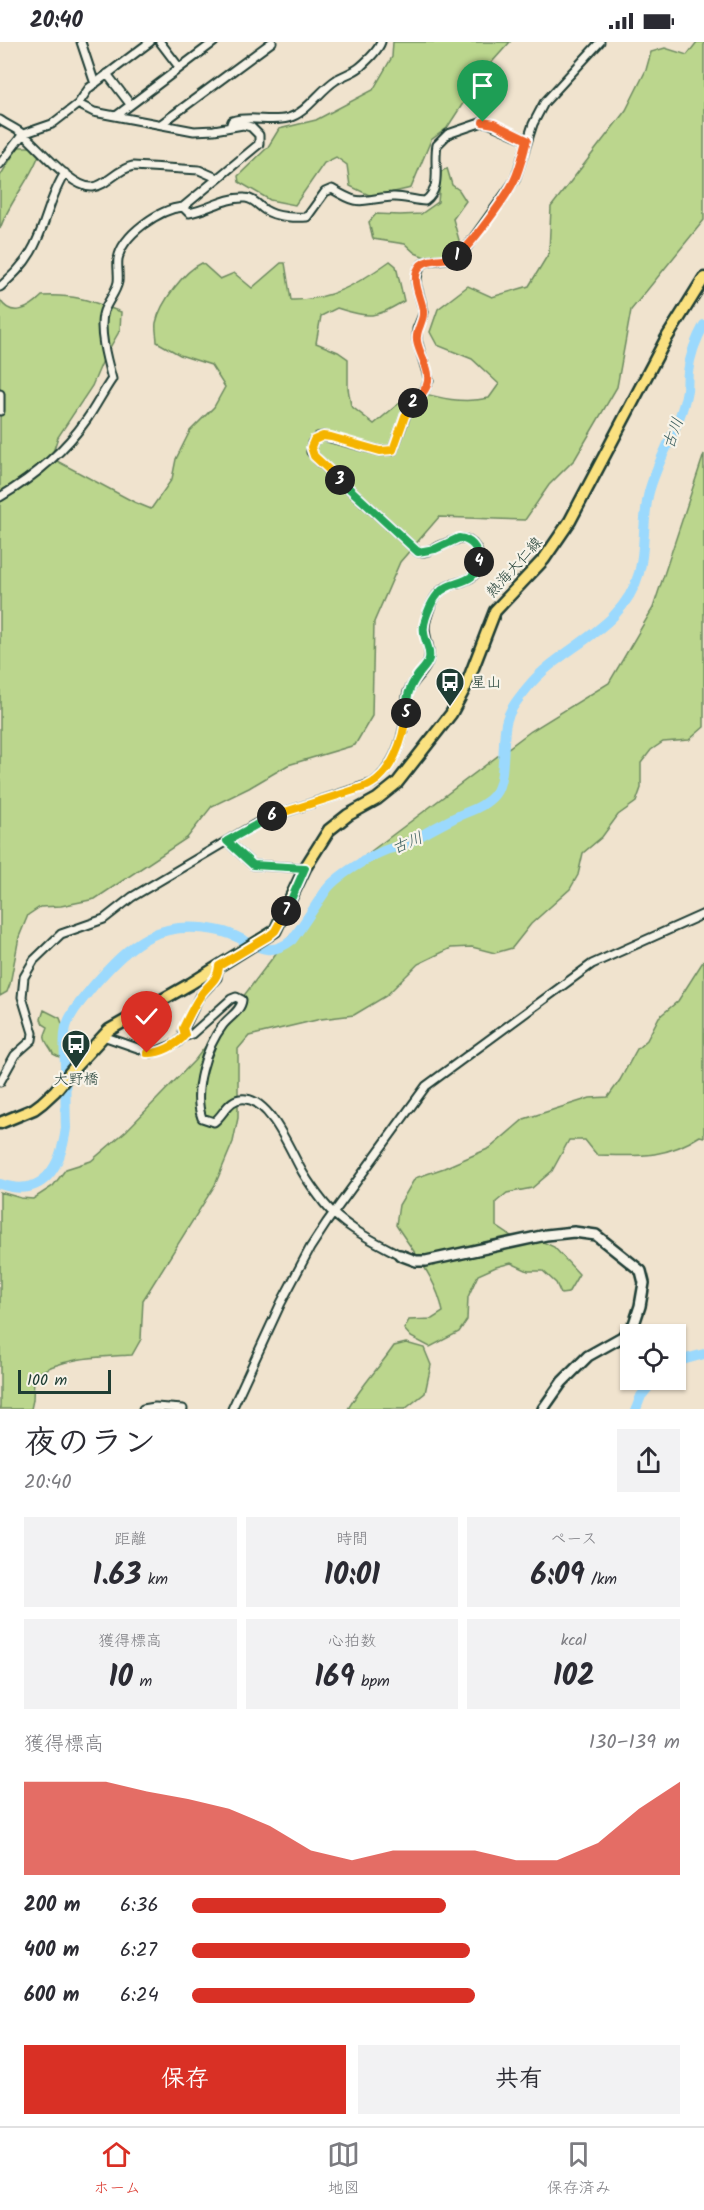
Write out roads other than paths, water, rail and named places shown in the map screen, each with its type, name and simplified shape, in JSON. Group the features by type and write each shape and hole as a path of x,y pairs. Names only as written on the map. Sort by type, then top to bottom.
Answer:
{"main road":[{"name":"熱海大仁線","path":"0,1123 34,1109 59,1086 103,1036 120,1023 260,942 275,931 305,868 329,830 348,814 390,789 451,714 466,686 495,611 544,558 570,521 666,339 704,278"}],"street":[{"path":"0,164 23,134 52,124 78,104 94,84 150,42"},
{"path":"160,42 179,67"},
{"path":"117,116 214,42"},
{"path":"161,124 272,42"},
{"path":"230,127 232,121 240,118 278,120 301,111 336,80 358,69 381,42"},
{"path":"0,1083 15,1055 32,1040 33,1033 22,997 22,985 27,969 45,947 69,930 104,919 132,897 264,819 367,786 381,777 397,750 406,718 407,694 428,661 429,647 424,632 434,601 445,588 465,581 477,571 479,560 477,549 468,540 459,538 425,552 418,552 318,460 311,452 311,447 314,440 323,436 380,451 393,450 408,409 425,389 429,380 417,340 417,329 424,312 416,283 419,269 422,264 429,261 453,258 467,248 515,180 533,124 544,103 600,42"},
{"path":"82,43 94,84"},
{"path":"107,74 130,104"},
{"path":"0,497 22,484 46,465 75,435 96,407 112,379 105,352 102,321 103,313 118,284 118,258 123,245 151,218 183,207 260,144 259,135 252,127 243,124 194,130 94,112 78,104"},
{"path":"0,120 23,134 46,158 65,173 91,188 98,186 124,168 133,166 199,170 217,178"},
{"path":"183,207 189,213 243,198 250,199 272,214 300,218 307,217 325,192 332,189 349,199 362,202 392,197 425,201 430,197 436,184 437,145 448,134 483,122 527,140"},
{"path":"0,287 15,274 32,250 57,184 65,173"},
{"path":"0,394 0,411"},
{"path":"227,841 253,865 305,868"},
{"path":"232,1409 281,1303 310,1248 426,1086 592,964 704,914"},
{"path":"185,1035 183,1031 187,1019 203,992 217,978 219,966"},
{"path":"103,1036 152,1053 177,1043 185,1035 192,1034 234,997 239,997 242,1000 239,1009 221,1028 207,1055 198,1100 202,1118 214,1122 227,1105 235,1100 244,1098 254,1101 271,1116 304,1174 333,1214 367,1237 416,1261 426,1261 546,1235 574,1232 596,1235 641,1271 644,1283 634,1324 629,1331 588,1356 562,1382 543,1409"},
{"path":"143,1409 183,1409"}],"waterway":[{"name":"古川","path":"0,1184 28,1187 39,1183 55,1166 64,1142 66,1128 64,1042 68,1021 94,985 134,946 163,931 180,928 220,931 264,949 282,946 292,940 327,889 350,870 372,857 400,847 491,799 501,780 506,723 514,705 541,673 605,624 631,593 641,563 649,492 680,416 687,390 692,354 704,325"},
{"path":"686,1359 704,1354"},
{"path":"636,1409 646,1390"}],"place":[{"name":"星山","path":"450,708"},
{"name":"大野橋","path":"76,1070"}]}
